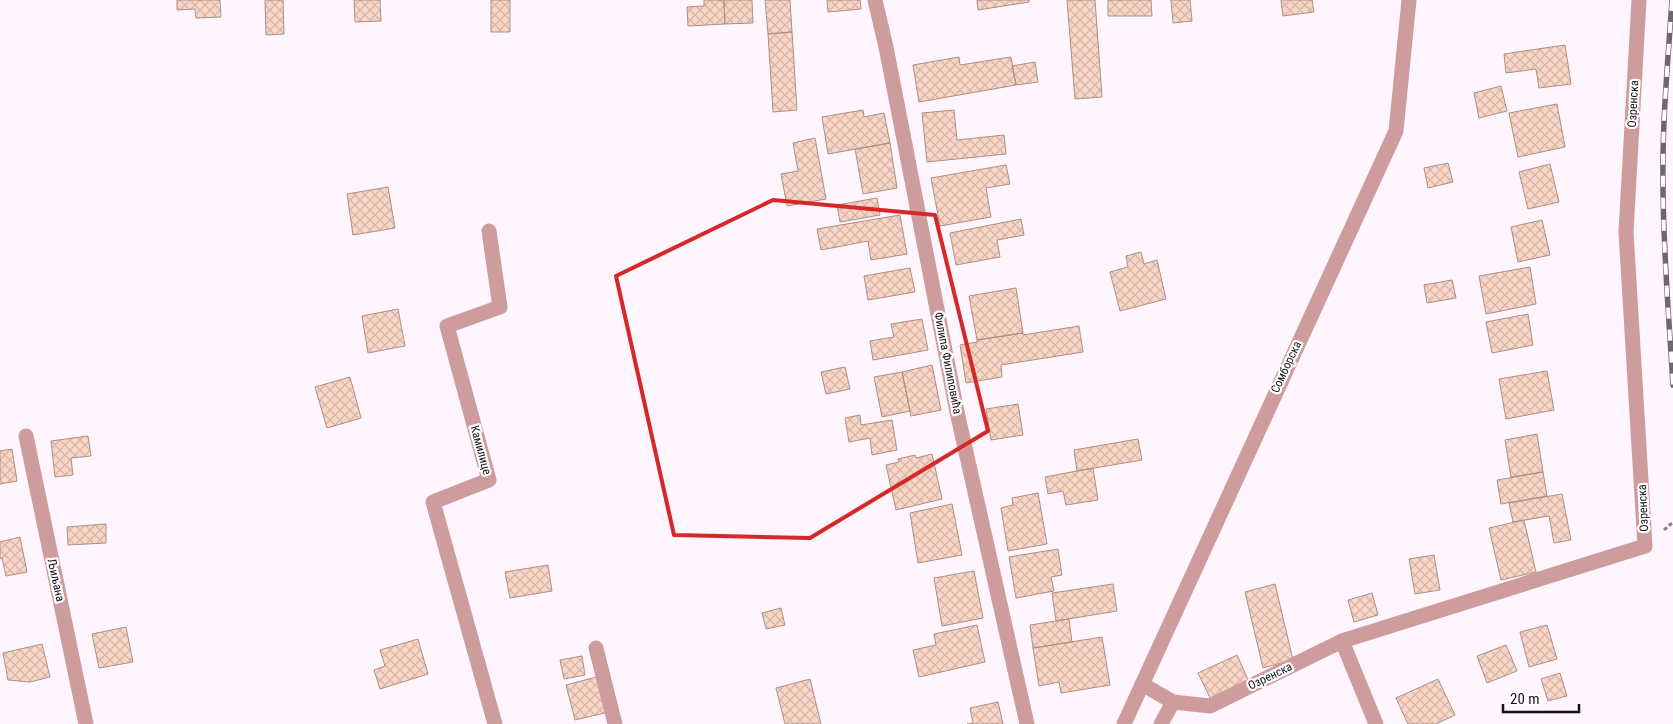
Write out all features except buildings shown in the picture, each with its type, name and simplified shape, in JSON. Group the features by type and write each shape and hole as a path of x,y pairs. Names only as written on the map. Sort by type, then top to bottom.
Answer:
{"street":[{"name":"Филипа Филиповића","path":"875,0 886,47 957,412 1027,724"},
{"name":"Сомборска","path":"1124,724 1396,131 1409,0"},
{"name":"Озренска","path":"1142,684 1173,702 1210,706 1342,642 1645,546 1626,232 1639,0"},
{"name":"Камилице","path":"489,231 500,307 447,326 489,480 433,502 495,724"},
{"name":"Љиљана","path":"26,436 86,724"},
{"path":"1342,642 1376,724"},
{"path":"596,648 616,724"},
{"path":"1161,724 1173,702"}],"highlighted area":[{"path":"773,200 935,215 988,431 810,538 674,535 616,276"}],"railway":[{"path":"1672,0 1663,137 1663,208 1673,385"}]}
